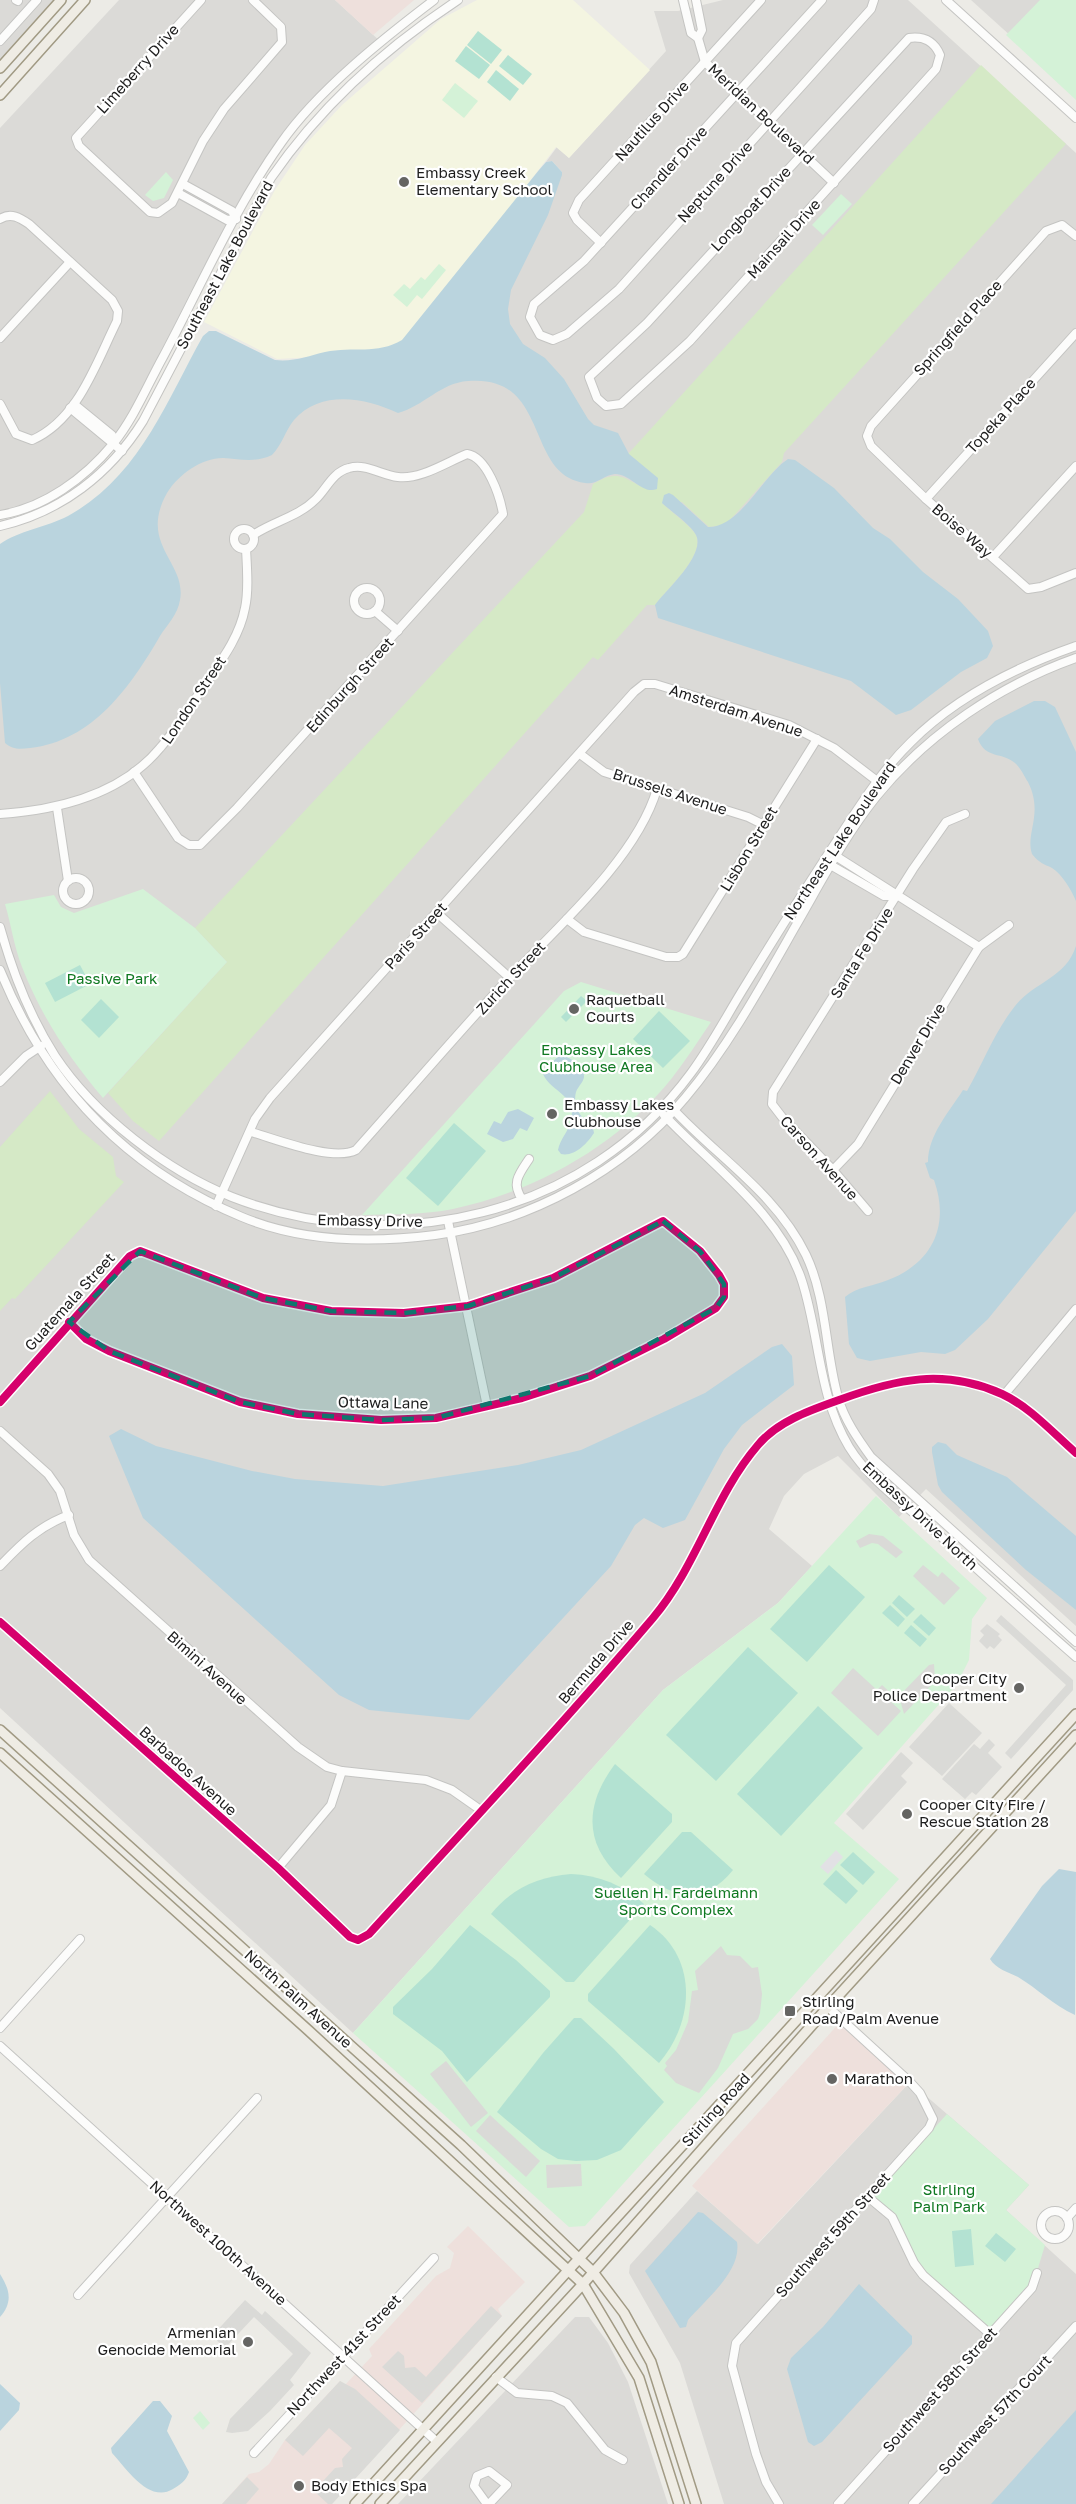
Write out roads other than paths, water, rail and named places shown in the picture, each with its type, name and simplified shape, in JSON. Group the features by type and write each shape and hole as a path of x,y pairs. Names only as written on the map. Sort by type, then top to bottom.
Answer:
{"main road":[{"path":"0,68 61,0"},
{"path":"0,94 85,0"},
{"path":"41,22 55,34"},
{"name":"Stirling Road","path":"355,2504 1076,1714"},
{"name":"North Palm Avenue","path":"0,1730 398,2088 593,2271 624,2313 651,2362 696,2504"},
{"name":"Stirling Road","path":"380,2504 583,2284 828,2007 1076,1735"},
{"name":"North Palm Avenue","path":"0,1753 583,2284 639,2378 679,2504"},
{"path":"196,1930 207,1918"}],"street":[{"path":"0,40 37,0"},
{"name":"Limeberry Drive","path":"178,193 166,209 158,213 150,212 79,146 76,138 201,0"},
{"path":"236,219 227,220 178,193 203,141 224,109 278,47 283,37 281,27 253,0"},
{"name":"Southeast Lake Boulevard","path":"0,515 18,512 56,493 81,476 114,443 139,402 268,163 307,111 434,0"},
{"name":"Southeast Lake Boulevard","path":"0,526 48,511 93,480 122,451 143,421 271,178 323,110 419,26 458,0"},
{"name":"Meridian Boulevard","path":"683,0 691,33 698,38 705,62 834,183"},
{"name":"Meridian Boulevard","path":"696,0 702,30 698,38"},
{"name":"Nautilus Drive","path":"601,243 577,220 573,213 579,200 761,0"},
{"name":"Chandler Drive","path":"540,335 530,317 534,304 601,243 822,0"},
{"name":"Neptune Drive","path":"540,335 553,340 567,334 619,289 871,9 874,0"},
{"path":"946,0 1076,118"},
{"name":"Longboat Drive","path":"597,398 589,377 647,323 909,38 924,38 932,42"},
{"name":"Mainsail Drive","path":"597,398 606,405 621,404 690,341 936,69 940,55 932,42"},
{"path":"183,184 232,211 236,219 246,225"},
{"path":"0,404 12,430 22,438 32,440 46,433 72,406 117,321 118,311 112,300 29,224 18,217 3,217"},
{"name":"Springfield Place","path":"867,436 871,426 1046,231 1062,225 1076,236"},
{"path":"0,338 70,262"},
{"name":"Topeka Place","path":"926,499 1076,333"},
{"path":"72,406 107,441 114,443 122,451"},
{"name":"Boise Way","path":"867,436 871,446 926,499 1028,589 1041,588 1075,576"},
{"name":"London Street","path":"253,535 297,514 317,498 339,472 346,468 364,467 400,477 418,474 467,454 474,455 480,461 494,486 503,514"},
{"path":"993,557 1076,466"},
{"name":"Edinburgh Street","path":"134,772 178,838 189,845 200,844 213,834 503,514"},
{"name":"London Street","path":"246,529 253,535 252,544 246,549 240,549 235,544 234,534 239,530 246,529"},
{"name":"London Street","path":"0,814 57,808 97,794 134,772 159,750 228,650 245,608 246,549"},
{"path":"375,611 398,632"},
{"name":"Northeast Lake Boulevard","path":"666,1102 708,1048 833,854 877,781 913,740 949,709 1003,676 1039,659 1076,646"},
{"name":"Northeast Lake Boulevard","path":"833,854 884,787 946,729 988,699 1042,670 1076,658"},
{"name":"Amsterdam Avenue","path":"644,684 655,684 789,725 817,739 884,787"},
{"name":"Paris Street","path":"216,1206 255,1119 270,1098 634,692 644,684"},
{"name":"Lisbon Street","path":"567,919 584,932 666,957 678,957 687,950 817,739"},
{"name":"Brussels Avenue","path":"580,754 604,771 748,817 764,825"},
{"name":"Zurich Street","path":"251,1132 323,1152 349,1154 356,1150 510,978 567,919 638,834 650,813 657,789"},
{"path":"57,808 68,881"},
{"name":"Santa Fe Drive","path":"772,1104 773,1092 946,822 965,814"},
{"path":"833,854 979,947"},
{"path":"827,863 884,896 898,896"},
{"name":"Northeast Lake Boulevard","path":"674,1110 696,1084 728,1038 827,863"},
{"path":"437,913 510,978"},
{"name":"Denver Drive","path":"833,1170 858,1144 979,947 1009,925"},
{"name":"Embassy Drive","path":"0,927 14,969 47,1042 68,1073 118,1125 142,1145 186,1175 222,1193 307,1220 400,1225 448,1221 480,1215 522,1199 587,1166 615,1148 666,1102"},
{"name":"Embassy Drive","path":"0,970 38,1047 74,1098 100,1126 139,1158 216,1206 260,1224 301,1233 351,1239 403,1239 451,1233 531,1209 582,1184 631,1150 674,1110"},
{"path":"0,1082 38,1047 47,1042"},
{"name":"Embassy Drive North","path":"666,1102 745,1176 784,1217 806,1256 818,1288 839,1400 847,1420 871,1457 1076,1642"},
{"name":"Carson Avenue","path":"772,1104 782,1118 833,1170 868,1211"},
{"name":"Embassy Drive North","path":"658,1110 762,1214 791,1255 802,1282 829,1403 850,1448 882,1485 1076,1657"},
{"path":"522,1199 515,1181 529,1159"},
{"path":"448,1221 468,1306 487,1406"},
{"name":"Ottawa Lane","path":"69,1322 86,1339 161,1373 240,1402 298,1414 381,1420 436,1418 487,1406 590,1376 664,1339 716,1308 724,1297 724,1284 700,1251 663,1221 554,1278 468,1306"},
{"name":"Guatemala Street","path":"0,1402 130,1256 140,1251 263,1299 331,1311 404,1313 468,1306"},
{"path":"1076,1309 1004,1395 1076,1453"},
{"name":"Bermuda Drive","path":"358,1940 369,1934 482,1811 662,1608 738,1473 759,1443 783,1424 878,1384 937,1378 977,1386 1004,1395"},
{"name":"Bimini Avenue","path":"0,1431 48,1474 60,1491 74,1535 89,1560 298,1747 327,1767 342,1771 426,1780 452,1790 482,1811"},
{"path":"0,1566 33,1533 50,1522 69,1515"},
{"name":"Barbados Avenue","path":"0,1622 278,1868 350,1937 358,1940"},
{"path":"278,1868 331,1805 342,1771"},
{"path":"0,2028 80,1939"},
{"name":"Southwest 59th Street","path":"779,2504 766,2482 756,2454 732,2366 733,2350 742,2335 868,2197 929,2128 933,2119 920,2093 910,2082 828,2007"},
{"name":"Northwest 100th Avenue","path":"0,2046 436,2441"},
{"path":"78,2295 257,2098"},
{"path":"868,2197 896,2222 914,2263 923,2275 990,2334"},
{"path":"1067,2218 1076,2208"},
{"name":"Northwest 41st Street","path":"254,2453 434,2258"},
{"name":"Southwest 58th Street","path":"838,2504 1032,2288 1037,2273"},
{"name":"Southwest 57th Court","path":"913,2504 1076,2326"},
{"path":"496,2377 517,2393 552,2396 567,2403 605,2450 623,2460"},
{"path":"489,2471 507,2485 488,2504 474,2486 477,2476 489,2471"}],"water":[{"path":"552,161 562,175 548,215 511,290 508,309 510,324 523,344 545,358 564,379 588,419 594,425 618,433 629,454 658,478 657,489 646,489 626,477 615,474 589,483 566,476 553,463 525,408 513,393 494,383 468,381 458,383 398,413 358,400 330,400 317,404 305,410 294,420 272,455 254,460 223,458 207,461 184,474 167,493 160,511 158,526 160,540 177,575 180,587 179,605 149,655 123,692 91,723 73,735 30,748 20,749 5,743 0,683 0,544 68,516 93,500 114,481 148,436 203,336 209,331 216,331 275,360 295,359 335,350 374,349 393,345 402,340 539,170 546,162"},
{"path":"788,459 795,460 834,488 873,528 890,539 923,572 958,599 988,631 993,646 987,658 961,672 911,710 896,715 851,681 658,618 655,605 690,562 698,543 690,527 662,503 664,495 669,493 673,495 708,527 720,525 741,510 778,467"},
{"path":"1034,701 1045,701 1055,707 1076,752 1076,901 1059,874 1032,854 1030,846 1034,804 1028,782 1022,772 1010,760 985,750 978,739 995,721"},
{"path":"1076,946 1076,1211 988,1319 955,1350 945,1354 921,1352 870,1361 857,1358 849,1344 845,1297 854,1291 904,1273 927,1253 934,1241 940,1212 934,1180 930,1178 925,1163 928,1162 935,1133 963,1090 967,1091 995,1036 1015,1006 1065,966"},
{"path":"560,1055 575,1062 583,1071 584,1077 576,1092 575,1103 585,1121 593,1128 594,1133 580,1149 571,1154 561,1154 558,1150 570,1124 572,1111 570,1104 545,1078 542,1071"},
{"path":"518,1109 534,1118 527,1131 520,1128 513,1139 503,1142 487,1134 494,1121 501,1124 508,1112"},
{"path":"782,1344 792,1356 794,1385 742,1425 724,1449 685,1520 663,1528 644,1518 635,1525 611,1566 469,1720 369,1710 339,1695 143,1518 109,1436 121,1429 156,1446 252,1471 295,1479 383,1486 518,1465 581,1450 705,1393 772,1347"},
{"path":"938,1442 946,1444 957,1455 1007,1477 1076,1536 1076,1610 1026,1570 942,1492 938,1485 932,1452 932,1447"},
{"path":"1059,1869 1076,1872 1075,2015 1018,1977 999,1968 990,1959 1042,1886"},
{"path":"698,2212 703,2213 737,2242 737,2253 734,2264 721,2284 688,2320 686,2327 680,2328 645,2271"},
{"path":"0,2274 9,2296 7,2306 0,2317"},
{"path":"859,2284 912,2336 912,2344 822,2442 814,2446 808,2442 787,2369 791,2358 823,2327"},
{"path":"0,2384 20,2403 19,2410 0,2431"},
{"path":"153,2401 160,2401 172,2416 167,2431 189,2472 181,2484 164,2492 155,2492 139,2482 112,2453 111,2448"},
{"path":"1076,2410 1076,2504 991,2504"}],"place":[{"name":"Embassy Creek Elementary School","path":"404,182"},
{"name":"Raquetball Courts","path":"574,1009"},
{"name":"Embassy Lakes Clubhouse","path":"552,1114"},
{"name":"Cooper City Police Department","path":"1019,1688"},
{"name":"Cooper City Fire / Rescue Station 28","path":"907,1814"},
{"name":"Stirling Road/Palm Avenue","path":"790,2011"},
{"name":"Marathon","path":"832,2079"},
{"name":"Armenian Genocide Memorial","path":"248,2342"},
{"name":"Body Ethics Spa","path":"299,2486"}],"park label":[{"name":"Passive Park","path":"112,979"},
{"name":"Embassy Lakes Clubhouse Area","path":"596,1058"},
{"name":"Suellen H. Fardelmann Sports Complex","path":"676,1902"},
{"name":"Stirling Palm Park","path":"949,2198"}]}
